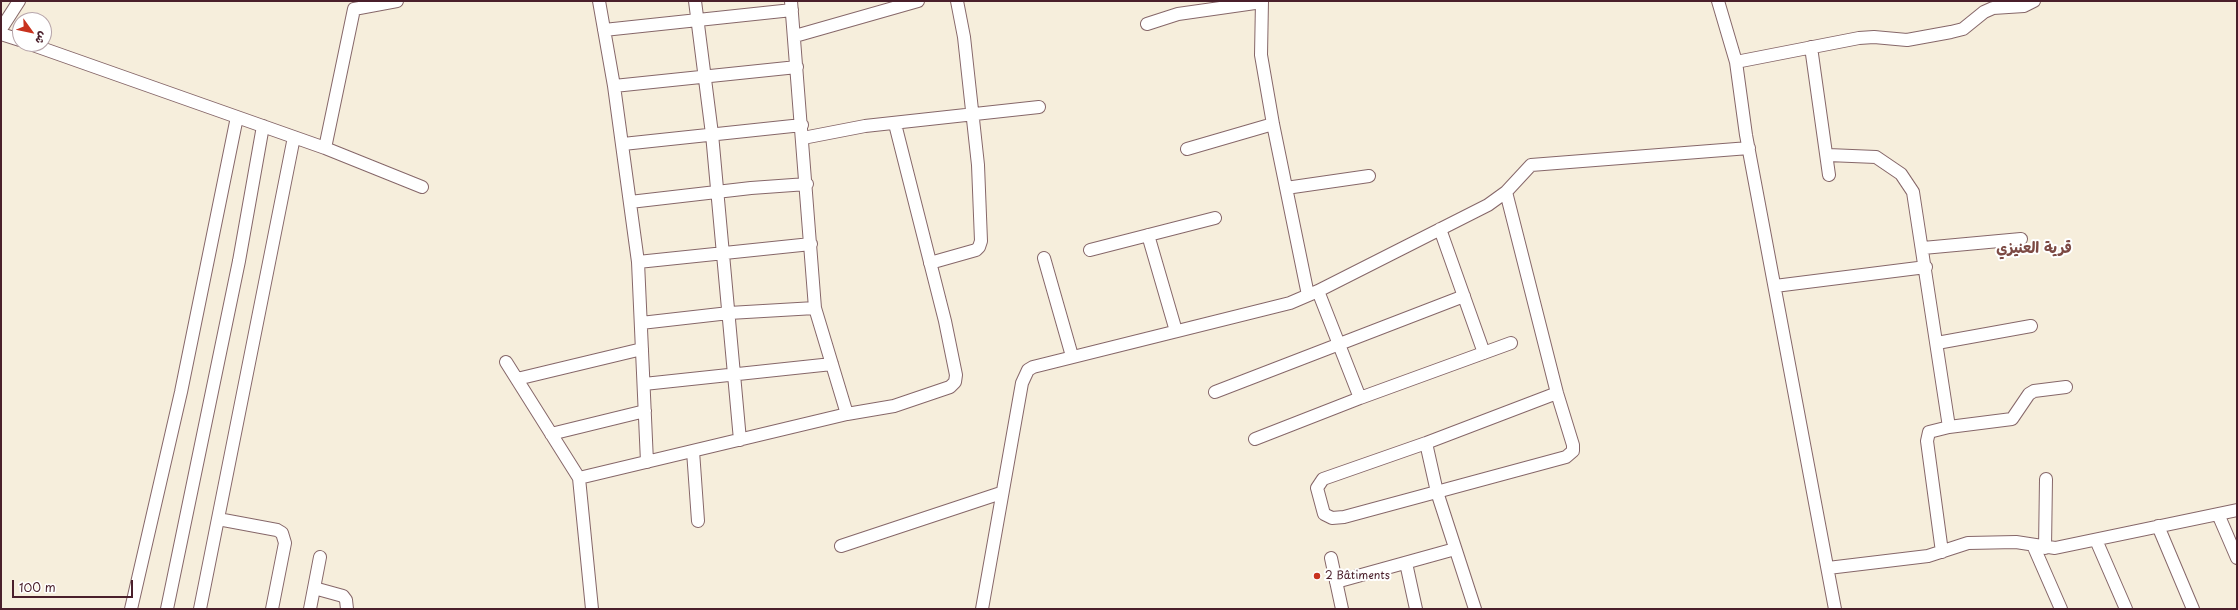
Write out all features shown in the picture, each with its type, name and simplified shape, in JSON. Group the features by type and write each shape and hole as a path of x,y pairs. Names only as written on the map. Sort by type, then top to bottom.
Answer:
{"street":[{"path":"1,29 19,1"},
{"path":"325,148 351,14 354,9 359,7 397,1"},
{"path":"599,1 614,86 638,262 647,462"},
{"path":"695,1 712,134 740,440"},
{"path":"795,36 918,1"},
{"path":"930,263 980,247 978,165 971,115 964,37 957,1"},
{"path":"1147,24 1178,14 1262,1 1262,55 1273,124 1286,188 1313,293 1339,344 1360,398"},
{"path":"1718,1 1736,62 1749,148 1835,609"},
{"path":"1736,62 1811,47 1874,37 1907,40 1952,32 1963,29 1984,12 1993,8 2024,6 2034,1"},
{"path":"604,30 791,6 798,67 815,308 847,414"},
{"path":"1,34 12,37"},
{"path":"1811,47 1828,155 1829,175"},
{"path":"52,52 325,148 422,187"},
{"path":"614,86 798,67"},
{"path":"803,138 865,126 895,124 1039,107"},
{"path":"131,609 165,463 237,117"},
{"path":"579,478 847,414 894,406 950,387 955,382 956,375 954,364 895,124"},
{"path":"1187,149 1273,124"},
{"path":"622,144 802,125"},
{"path":"167,609 239,261 263,126"},
{"path":"200,609 294,137"},
{"path":"982,609 1002,493 1025,376 1033,367 1072,356 1290,303 1313,293 1488,205 1506,192 1532,165 1749,148"},
{"path":"1828,155 1876,157 1901,174 1913,192 1926,267 1949,427"},
{"path":"1286,188 1369,176"},
{"path":"630,202 751,188 807,184"},
{"path":"1506,192 1557,393 1573,445 1573,451 1569,454 1344,517 1332,518 1324,514 1317,488 1323,479 1426,443 1557,393"},
{"path":"1090,250 1215,218"},
{"path":"1440,229 1484,353"},
{"path":"1148,235 1176,331"},
{"path":"1923,248 2020,238"},
{"path":"638,262 811,244"},
{"path":"1044,258 1072,356"},
{"path":"1775,286 1926,267"},
{"path":"1214,392 1464,296"},
{"path":"641,323 729,314 815,308"},
{"path":"1937,343 2031,326"},
{"path":"1255,440 1360,398 1511,343"},
{"path":"517,379 642,349"},
{"path":"506,362 579,478 592,609"},
{"path":"644,384 735,376 832,364"},
{"path":"1942,552 1926,441 1929,432 1949,427 2012,419 2029,394 2034,391 2066,387"},
{"path":"551,434 645,411"},
{"path":"1426,443 1437,492 1475,609"},
{"path":"693,451 698,521"},
{"path":"2046,478 2039,547 2061,609"},
{"path":"841,546 1002,493"},
{"path":"1828,568 1928,556 1968,543 2016,542 2039,547 2055,548 2237,510"},
{"path":"2218,514 2237,558"},
{"path":"218,519 277,530 282,533 285,543 272,609"},
{"path":"2158,526 2193,609"},
{"path":"2096,540 2126,609"},
{"path":"1336,582 1455,548"},
{"path":"310,609 320,557"},
{"path":"1331,558 1342,609"},
{"path":"1406,563 1416,609"},
{"path":"314,588 343,596 346,600 347,609"}],"place":[{"name":"2 Bâtiments","path":"1317,576"}],"district":[{"name":"قرية العنيزي","path":"2034,249"}]}
